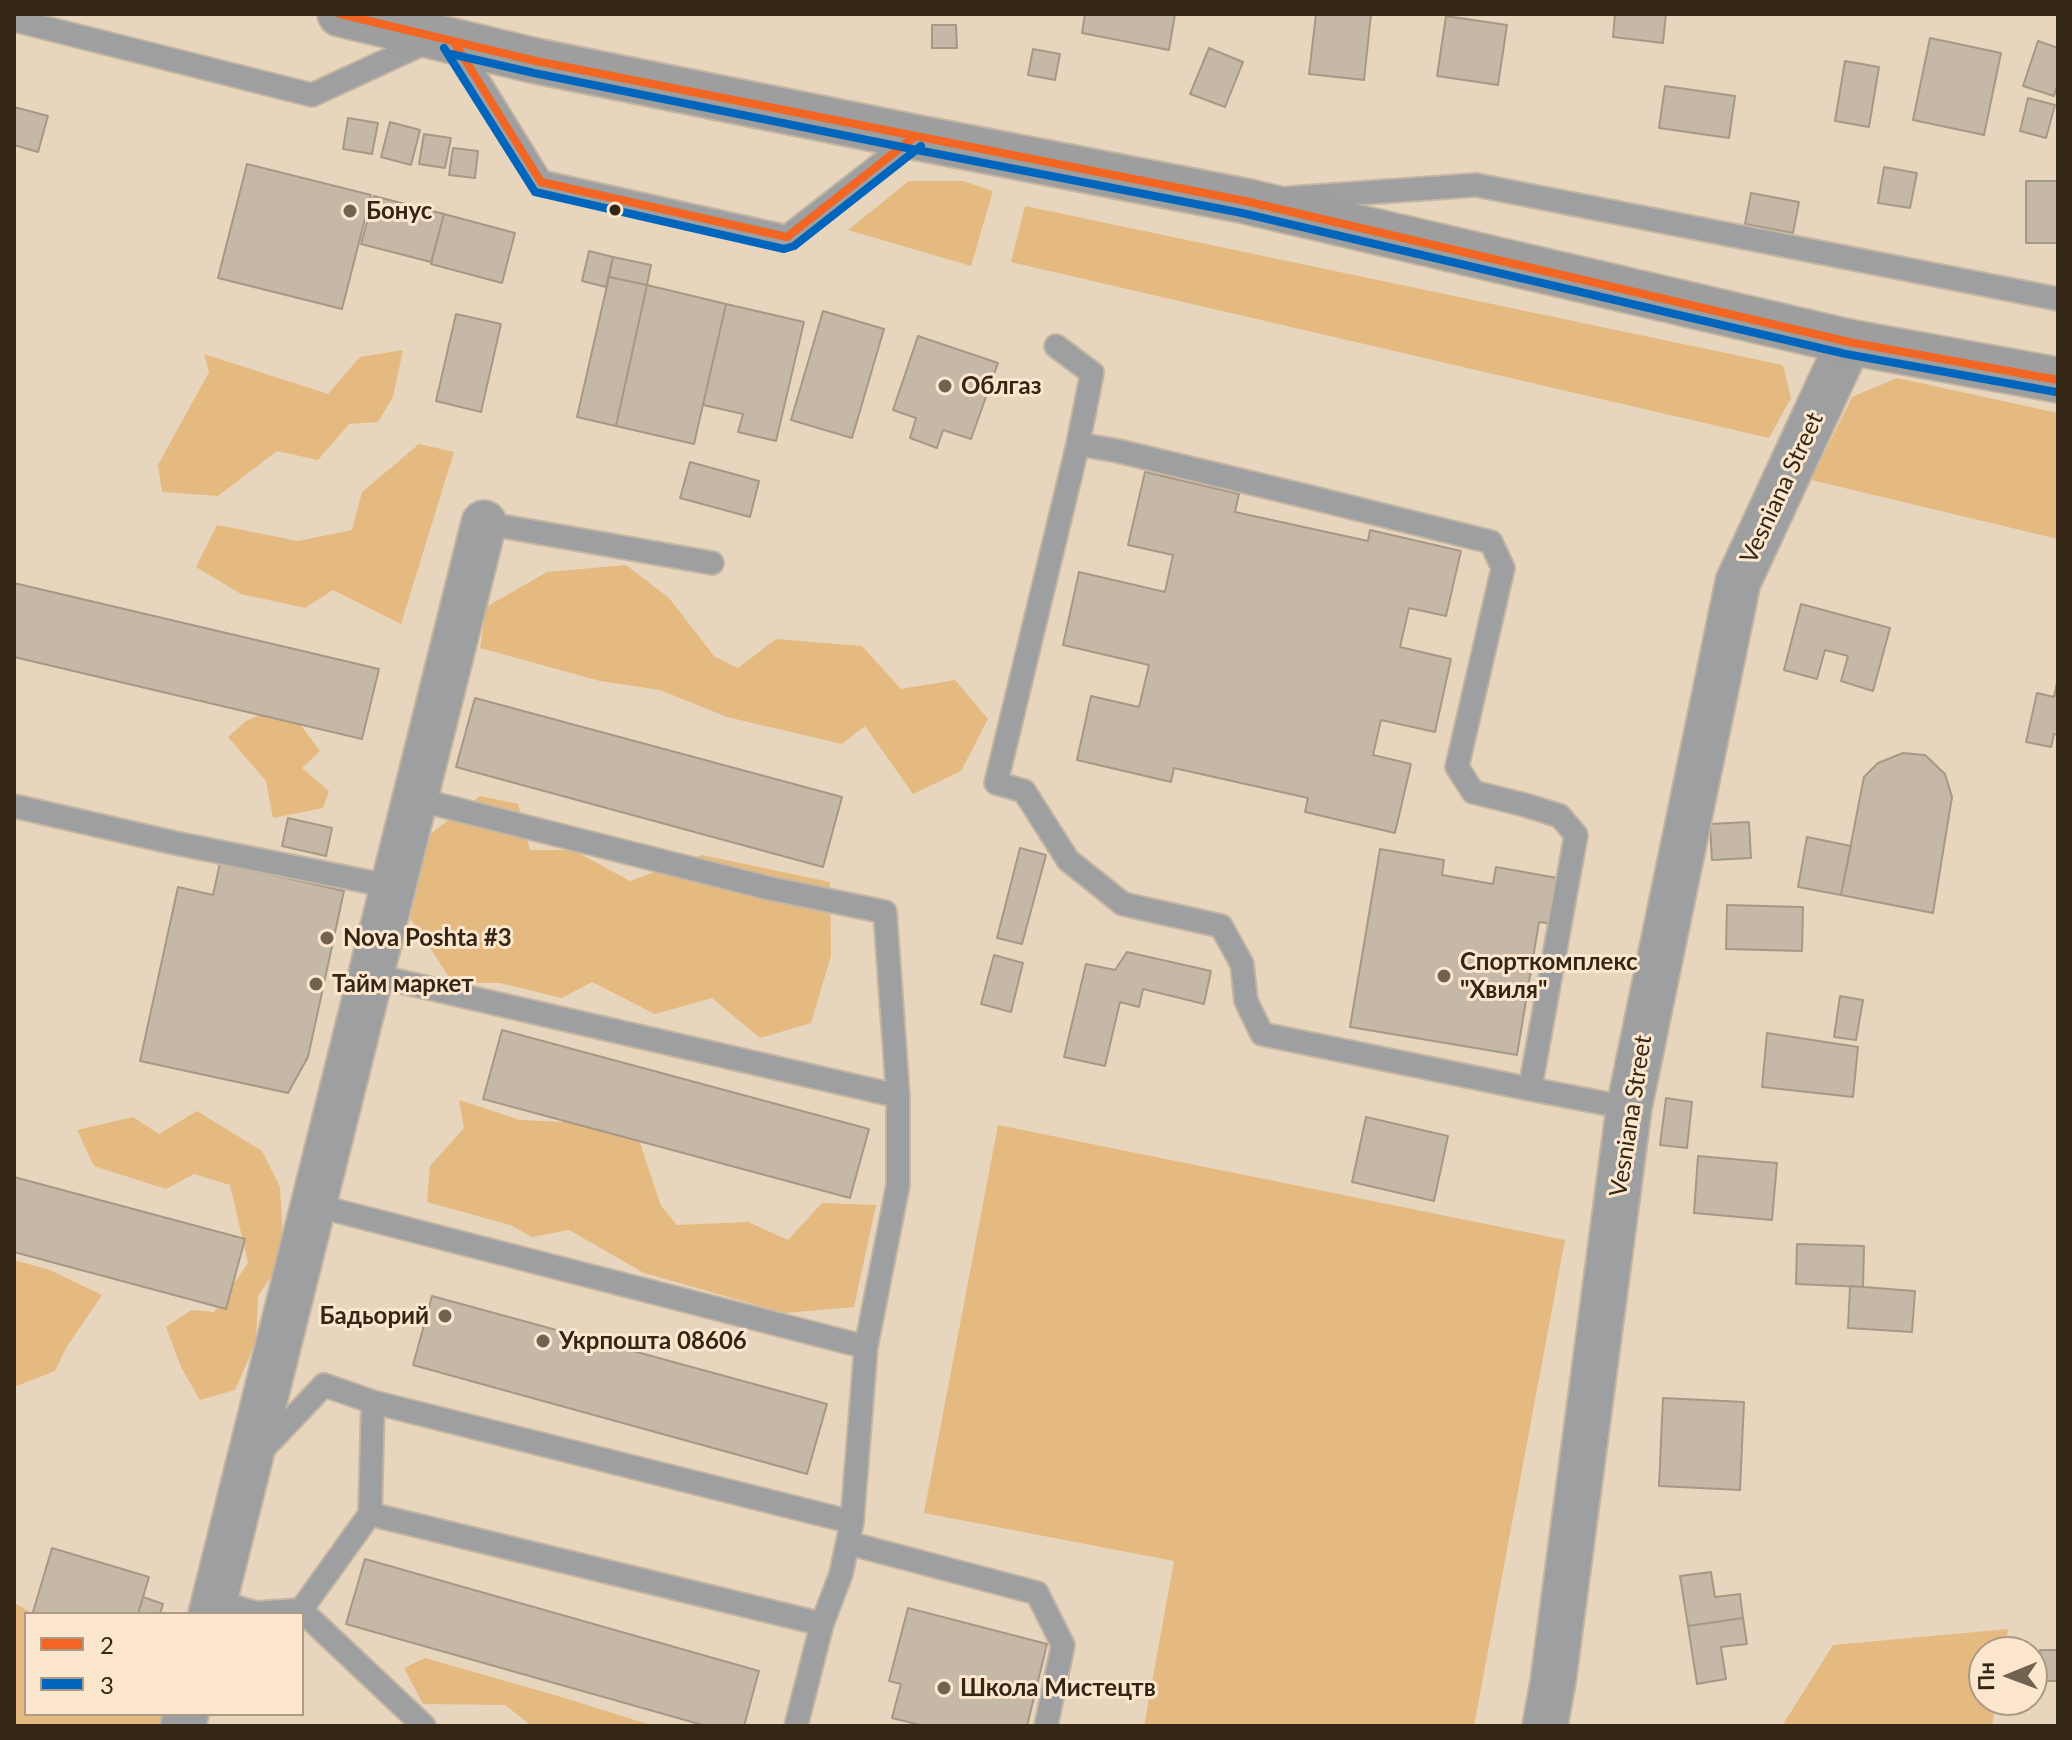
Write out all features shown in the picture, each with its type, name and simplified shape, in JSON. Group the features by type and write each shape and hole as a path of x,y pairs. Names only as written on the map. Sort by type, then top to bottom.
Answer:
{"main road":[{"path":"340,14 536,61 1245,201 1849,342 2058,380"}],"street":[{"name":"Vesniana Street","path":"1545,1726 1629,1108 1738,582 1849,342"},
{"path":"224,1611 253,1446 484,523"}],"lane":[{"path":"14,20 312,95 445,40 541,182 787,237 914,137"},
{"path":"1245,201 1476,185 2058,299"},
{"path":"1056,346 1092,373 1078,444 996,783 1024,791 1068,860 1123,904 1221,926 1242,964 1246,1001 1262,1034 1629,1108"},
{"path":"1078,444 1118,451 1491,542 1503,568 1457,767 1473,792 1560,816 1576,835 1530,1089"},
{"path":"484,523 712,563"},
{"path":"416,799 768,888 885,912 898,1096 898,1185 866,1347 850,1533 841,1574 822,1624 796,1726"},
{"path":"14,806 175,843 394,887"},
{"path":"372,975 898,1096"},
{"path":"314,1205 866,1347"},
{"path":"253,1446 265,1447 324,1385 373,1402 850,1533 1037,1593 1063,1645 1046,1726"},
{"path":"270,1612 301,1610 370,1514 373,1402"},
{"path":"370,1514 822,1624"},
{"path":"304,1613 424,1726"}],"shaded area":[{"path":"909,181 963,181 993,191 971,266 848,230"},
{"path":"1025,206 1783,365 1791,398 1769,438 1011,262"},
{"path":"403,350 393,397 378,422 349,424 318,460 277,451 218,496 162,492 158,465 209,372 204,354 328,394 360,357"},
{"path":"1897,378 2058,413 2058,539 1811,480 1852,397"},
{"path":"419,444 454,452 401,624 333,590 305,608 241,594 196,567 217,525 298,541 352,530 362,492"},
{"path":"626,565 669,598 714,656 738,668 776,639 862,646 901,689 955,680 988,719 961,771 913,794 865,726 842,744 727,717 660,690 600,681 480,648 486,607 547,572"},
{"path":"285,704 320,751 302,768 329,791 323,808 273,818 266,781 228,737 246,721"},
{"path":"480,796 518,804 530,850 573,850 630,881 702,855 830,882 831,956 811,1023 760,1038 712,998 655,1014 592,982 562,998 500,983 453,983 410,918 430,834"},
{"path":"459,1100 520,1120 634,1125 661,1206 677,1225 748,1222 788,1240 822,1203 876,1205 854,1307 784,1313 644,1273 569,1230 532,1237 510,1225 427,1202 430,1166 464,1128"},
{"path":"197,1111 262,1151 280,1187 284,1258 258,1296 256,1342 235,1390 200,1400 181,1367 166,1327 191,1310 214,1312 248,1263 230,1185 194,1174 166,1189 94,1166 77,1130 133,1117 159,1134"},
{"path":"998,1125 1565,1240 1474,1726 1144,1726 1174,1561 924,1513"},
{"path":"14,1260 50,1270 102,1295 66,1348 55,1371 14,1387"},
{"path":"14,1603 30,1612 24,1612 24,1716 169,1716 166,1726 14,1726"},
{"path":"2008,1629 2007,1636 1968,1636 1968,1716 1994,1716 1992,1726 1782,1726 1833,1645"},
{"path":"425,1658 654,1726 532,1726 505,1705 423,1704 404,1668"}],"building":[{"path":"1085,14 1175,14 1169,50 1082,33"},
{"path":"1316,14 1371,14 1364,80 1309,74"},
{"path":"1615,14 1666,14 1663,43 1613,37"},
{"path":"1446,16 1507,25 1498,85 1437,76"},
{"path":"932,25 956,25 957,48 932,48"},
{"path":"1930,38 2001,53 1984,135 1913,120"},
{"path":"2038,41 2058,48 2058,83 2054,96 2023,86"},
{"path":"1209,48 1243,62 1225,107 1190,94"},
{"path":"1033,49 1060,54 1055,80 1028,75"},
{"path":"1845,61 1879,67 1869,127 1835,121"},
{"path":"1665,86 1735,96 1729,138 1659,128"},
{"path":"2028,98 2055,105 2046,138 2020,131"},
{"path":"14,107 48,116 38,152 14,145"},
{"path":"348,118 378,123 372,154 343,149"},
{"path":"390,122 420,130 411,165 381,157"},
{"path":"424,134 451,138 445,168 419,164"},
{"path":"453,148 478,151 475,178 449,175"},
{"path":"247,164 371,195 342,309 218,278"},
{"path":"1884,167 1917,173 1910,208 1878,203"},
{"path":"2026,181 2058,181 2058,243 2026,243"},
{"path":"1751,193 1799,202 1793,233 1745,224"},
{"path":"374,196 444,214 431,262 361,244"},
{"path":"444,214 515,233 502,283 431,264"},
{"path":"589,251 613,257 606,287 582,281"},
{"path":"613,257 651,265 647,285 609,277"},
{"path":"609,277 647,285 616,426 577,417"},
{"path":"647,285 726,304 694,444 616,426"},
{"path":"726,304 804,322 776,441 738,432 743,414 703,405"},
{"path":"823,311 884,329 852,438 791,420"},
{"path":"456,314 501,324 481,412 436,401"},
{"name":"Облгаз","path":"918,336 998,363 971,439 943,430 937,448 910,438 916,418 893,410"},
{"path":"690,462 759,481 750,517 680,498"},
{"path":"1145,472 1239,494 1235,512 1368,541 1370,530 1461,551 1446,616 1409,608 1400,647 1451,659 1435,732 1381,720 1373,755 1411,764 1395,833 1305,812 1308,798 1174,768 1171,782 1077,760 1091,696 1139,707 1149,665 1063,645 1079,572 1165,592 1173,555 1128,545"},
{"path":"14,583 379,669 362,739 14,657"},
{"path":"1801,604 1890,628 1873,691 1841,681 1848,656 1825,650 1817,679 1784,670"},
{"path":"2057,683 2058,735 2054,734 2051,747 2026,742 2037,693 2054,697"},
{"path":"475,698 842,797 823,867 456,767"},
{"path":"1903,753 1925,755 1945,774 1952,797 1933,913 1841,895 1864,777 1878,763"},
{"path":"288,818 332,828 326,856 282,846"},
{"path":"1749,822 1751,858 1712,860 1710,824"},
{"path":"1807,837 1851,846 1841,895 1798,887"},
{"path":"1020,848 1046,855 1022,944 997,938"},
{"name":"Спорткомплекс \"Хвиля\"","path":"1380,849 1444,860 1442,875 1493,884 1496,867 1563,879 1555,924 1539,922 1517,1055 1350,1027"},
{"path":"220,863 344,891 308,1057 288,1093 140,1061 178,887 213,895"},
{"path":"1727,905 1803,907 1802,951 1726,949"},
{"path":"1127,952 1211,971 1204,1004 1143,989 1139,1007 1120,1002 1105,1066 1064,1057 1086,964 1115,970"},
{"path":"994,955 1023,963 1011,1012 981,1004"},
{"path":"1840,996 1863,1000 1856,1040 1834,1037"},
{"path":"502,1030 869,1129 850,1198 483,1099"},
{"path":"1767,1033 1858,1047 1853,1097 1762,1087"},
{"path":"1666,1098 1692,1102 1687,1148 1660,1145"},
{"path":"1366,1117 1448,1136 1434,1201 1352,1182"},
{"path":"1698,1156 1777,1163 1772,1220 1694,1213"},
{"path":"14,1177 245,1239 226,1309 14,1252"},
{"path":"1797,1244 1864,1246 1863,1287 1796,1284"},
{"path":"1850,1286 1915,1291 1912,1332 1848,1328"},
{"path":"432,1296 827,1404 807,1474 413,1365"},
{"path":"1663,1398 1744,1402 1740,1490 1659,1486"},
{"path":"52,1548 149,1577 139,1612 33,1612"},
{"path":"365,1559 759,1671 744,1726 706,1726 346,1624"},
{"path":"1711,1572 1715,1597 1740,1594 1743,1618 1688,1626 1680,1576"},
{"path":"143,1597 163,1604 161,1612 139,1612"},
{"path":"908,1608 1047,1644 1027,1726 924,1726 892,1718 901,1684 889,1681"},
{"path":"1743,1618 1747,1644 1721,1647 1726,1679 1697,1684 1688,1626"},
{"path":"2048,1650 2058,1650 2058,1681 2048,1681"}],"transit line":[{"name":"2","path":"340,14 536,61 1245,201 1849,342 2058,380"},
{"name":"2","path":"454,42 541,182 787,237 914,137"},
{"name":"3","path":"444,48 535,192 784,249 794,246 921,146"},
{"name":"3","path":"451,54 1242,213 1846,354 2056,392"}],"place":[{"name":"Бонус","path":"350,211"},
{"name":"Облгаз","path":"945,386"},
{"name":"Nova Poshta #3","path":"327,938"},
{"name":"Спорткомплекс \"Хвиля\"","path":"1444,976"},
{"name":"Тайм маркет","path":"316,984"},
{"name":"Бадьорий","path":"445,1316"},
{"name":"Укрпошта 08606","path":"543,1341"},
{"name":"Школа Мистецтв","path":"944,1688"}]}
